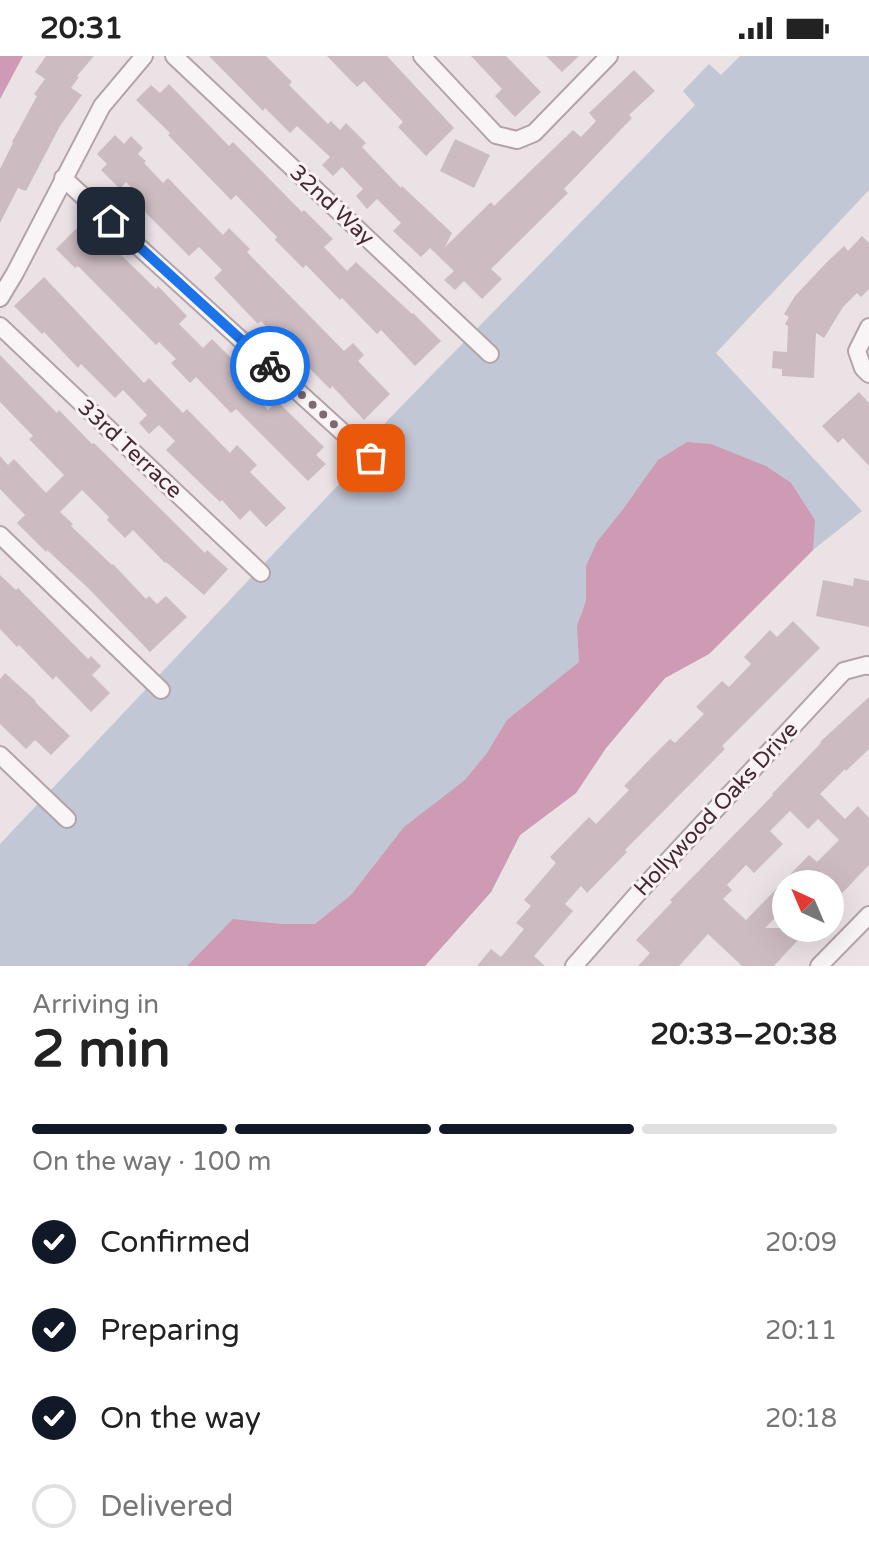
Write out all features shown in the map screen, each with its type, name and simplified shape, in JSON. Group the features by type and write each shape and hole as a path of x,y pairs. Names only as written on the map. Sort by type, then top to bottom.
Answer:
{"street":[{"path":"0,298 102,106 144,56"},
{"name":"32nd Way","path":"174,56 490,354"},
{"path":"422,56 496,135 517,140 534,133 609,56"},
{"path":"63,178 371,458"},
{"name":"33rd Terrace","path":"0,326 261,573"},
{"path":"869,327 857,351 863,368 869,374"},
{"path":"0,535 161,690"},
{"name":"Hollywood Oaks Drive","path":"577,965 639,892 844,671 868,665"},
{"path":"0,755 67,819"},
{"path":"819,966 869,915"}],"shaded area":[{"path":"0,56 23,56 0,99"},
{"path":"740,56 869,56 869,190 716,353 862,511 813,550 709,654 665,678 606,748 576,793 520,835 491,892 425,966 0,966 0,844 341,482 387,421 695,105 683,91 709,64 721,75"},
{"path":"687,442 711,444 766,466 791,483 815,520 813,550 709,654 665,678 606,748 576,793 520,835 491,892 425,966 187,966 233,919 315,924 351,895 404,827 465,780 487,753 507,720 579,662 577,626 586,601 586,566 597,542 658,460"}],"building":[{"path":"46,56 94,56 71,88 82,95 60,126 26,191 18,188 0,223 0,169 37,96 34,94 45,79 35,72"},
{"path":"209,56 266,56 292,82 289,85 328,124 331,121 340,130 346,123 366,143 362,147 401,188 452,233 445,247 491,202 494,206 573,130 581,137 596,121 589,113 634,70 655,91 629,115 632,118 564,189 568,193 491,269 502,279 482,299 464,281 455,290 444,280 454,271 430,248 421,257 393,231 401,223 377,199 367,209 356,196 363,189 342,167 333,176 322,165 330,157 297,126 290,133 265,108 263,111"},
{"path":"327,56 387,56 454,128 426,156 398,127 403,122 364,81 357,87"},
{"path":"471,56 506,56 541,92 515,117 495,96 502,89"},
{"path":"546,56 579,56 562,72"},
{"path":"169,84 229,146 233,142 333,239 324,247 347,271 356,262 441,341 415,366 381,330 377,334 306,265 303,268 236,195 231,200 136,100 151,85 160,93"},
{"path":"115,135 124,144 131,136 143,148 138,154 146,161 144,163 163,183 168,178 223,235 229,228 250,249 247,252 344,351 353,343 364,355 358,361 390,394 364,420 332,386 330,389 301,360 309,352 286,328 276,337 261,321 258,324 214,278 222,270 199,247 189,256 139,206 144,201 126,182 120,189 101,170 107,164 97,154"},
{"path":"455,139 490,155 474,188 440,171"},
{"path":"85,220 187,316 179,324 203,348 212,339 241,368 233,376 259,402 268,410 277,401 324,447 316,455 326,464 308,481 236,409 231,413 196,377 190,383 171,363 176,359 159,342 156,345 78,266 75,268 56,249"},
{"path":"862,236 869,243 869,289 861,297 857,293 843,307 824,338 816,333 814,378 782,376 782,369 772,368 773,351 787,352 788,326 785,324 789,317 784,314 795,296 826,263 844,246 848,251"},
{"path":"44,277 144,383 149,378 183,413 187,409 230,453 237,445 257,465 250,472 286,508 266,527 250,510 240,520 166,450 175,441 159,425 149,434 139,423 147,415 123,390 115,398 81,364 78,368 44,332 42,334 14,306"},
{"path":"0,355 205,553 207,550 228,569 204,595 165,563 133,530 125,538 82,490 60,512 146,599 149,596 157,604 166,596 187,617 150,652 87,587 17,523 25,515 0,489 0,456 8,465 14,459 46,493 64,475 29,439 33,436 0,402"},
{"path":"859,392 869,403 869,466 843,438 838,443 822,426"},
{"path":"0,575 16,590 18,588 88,659 91,656 101,666 92,675 110,693 91,712 56,676 53,680 0,629"},
{"path":"854,578 869,581 869,627 816,616 823,580 853,586"},
{"path":"793,621 820,648 722,746 725,749 587,893 581,886 565,904 573,911 534,956 545,966 477,966 491,949 501,957 524,929 516,923 531,906 524,900 556,863 550,857 589,817 596,824 629,790 624,786 651,758 670,739 675,743 704,714 696,707 722,681 729,687 751,664 744,657 770,630 777,637"},
{"path":"5,673 70,736 51,755 35,740 26,749 0,724 0,679"},
{"path":"869,697 869,749 820,794 845,819 858,806 869,818 869,865 844,891 844,870 794,870 809,855 817,862 839,840 818,819 808,829 790,811 770,831 783,844 754,873 746,865 727,885 732,890 723,899 746,920 772,893 772,921 765,928 772,928 772,942 796,942 774,966 742,966 708,934 679,966 638,966 650,953 636,940 672,902 670,900"}],"way so far":[{"path":"270,366 371,458"}],"route":[{"path":"111,221 270,366"}]}
